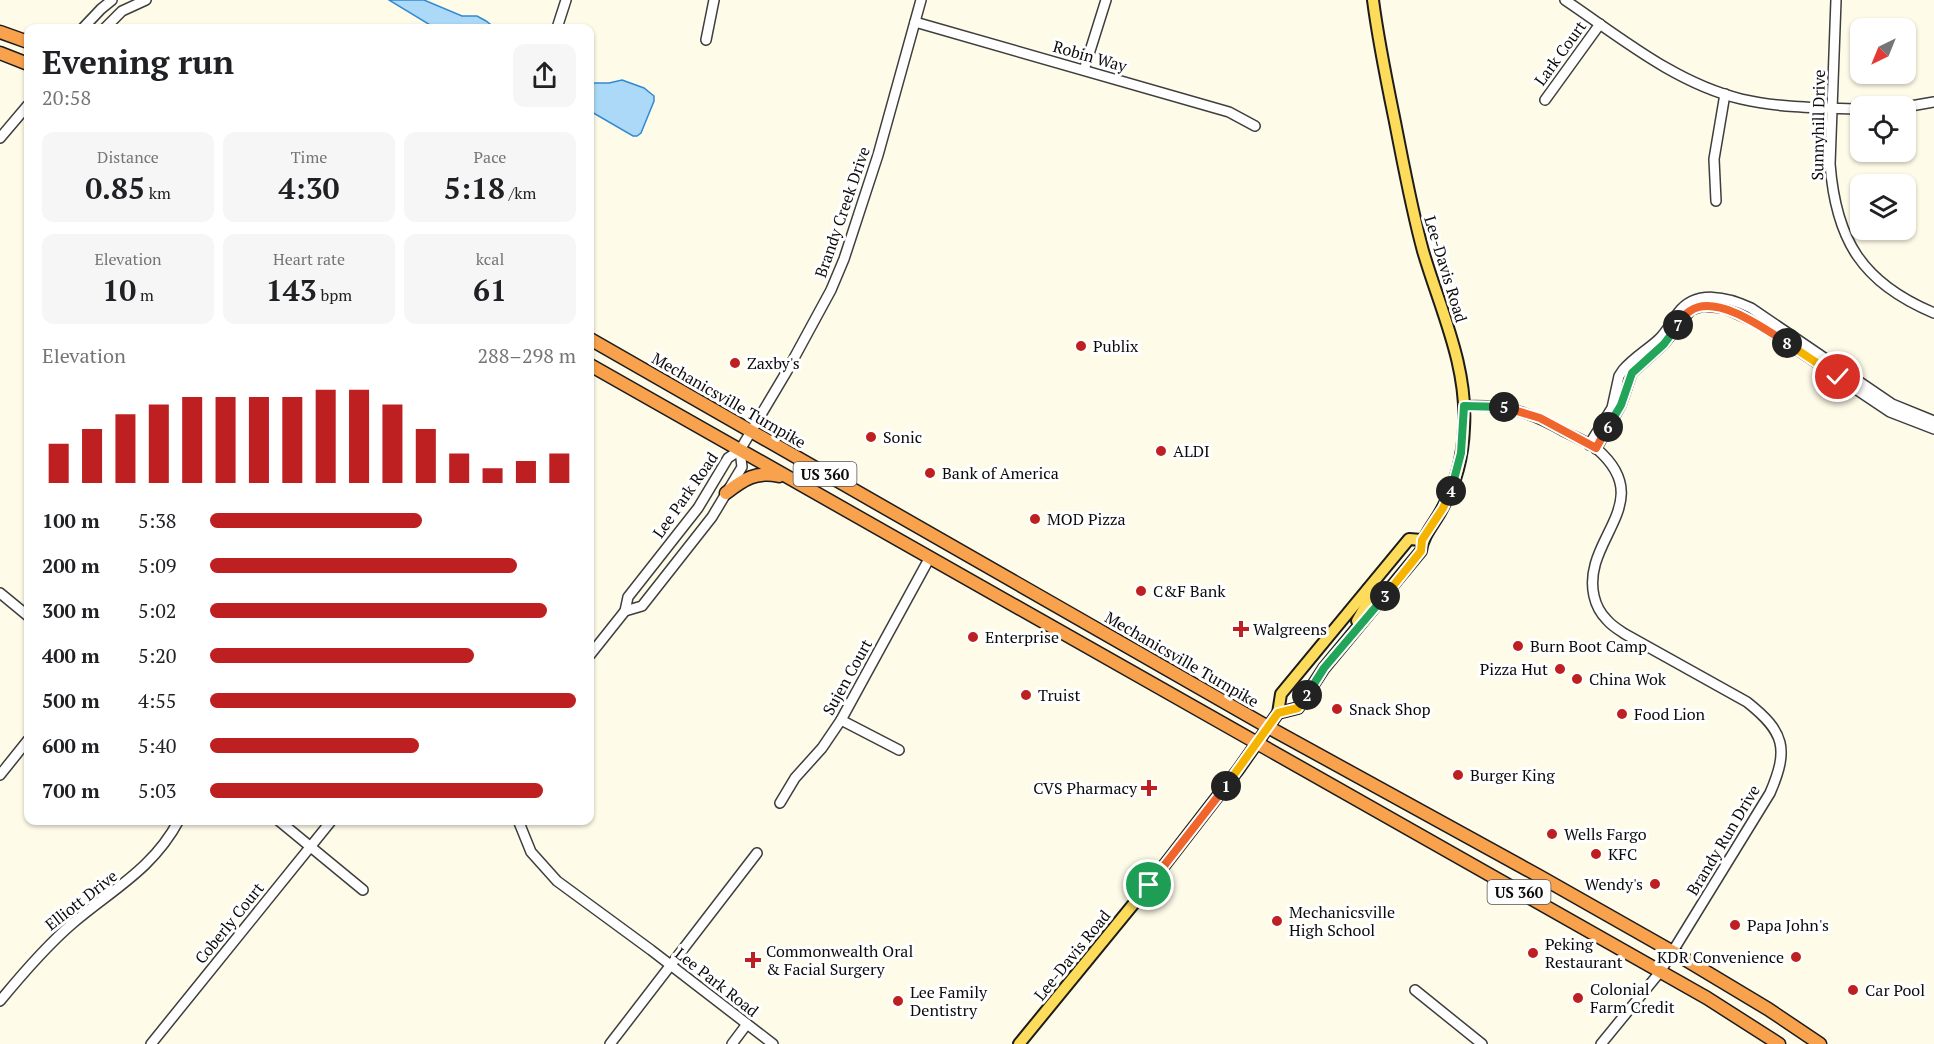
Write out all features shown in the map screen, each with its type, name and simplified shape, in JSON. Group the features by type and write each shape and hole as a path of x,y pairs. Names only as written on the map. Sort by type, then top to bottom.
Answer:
{"highway":[{"path":"0,32 24,41"},
{"path":"0,53 24,62"},
{"name":"Mechanicsville Turnpike","path":"594,341 1268,727 1673,952 1768,1009 1820,1044"},
{"name":"US 360","path":"594,367 1707,998 1779,1044"},
{"path":"726,493 752,475 769,474 791,479"}],"main road":[{"name":"Lee-Davis Road","path":"1278,713 1298,708 1324,668 1421,551 1422,540 1443,508 1454,481 1461,453 1464,406 1459,369 1413,213 1373,0"},
{"name":"Lee-Davis Road","path":"1019,1044 1149,885 1238,770 1278,713 1281,694 1409,539 1422,540"},
{"path":"1347,641 1369,600 1368,589"}],"street":[{"path":"87,24 112,0"},
{"path":"109,24 122,12 146,0"},
{"path":"559,24 566,0"},
{"path":"706,40 714,0"},
{"name":"Brandy Creek Drive","path":"740,450 831,290 844,260 878,156 921,0"},
{"path":"1084,70 1106,0"},
{"path":"1564,0 1673,72 1725,94 1781,106 1850,109"},
{"name":"Sunnyhill Drive","path":"1836,0 1830,141 1832,187 1840,221 1847,238 1866,268 1887,289 1934,313"},
{"name":"Robin Way","path":"915,22 1229,112 1255,126"},
{"name":"Lark Court","path":"1545,100 1600,24"},
{"path":"1716,201 1714,159 1725,94"},
{"path":"1916,105 1934,102"},
{"path":"0,138 24,110"},
{"path":"1593,447 1612,408 1619,376 1623,370 1665,333 1684,306 1693,300 1712,297 1751,308 1892,404 1934,421"},
{"path":"1593,447 1621,405 1632,373 1664,344 1690,310 1703,306 1724,308 1757,323 1890,412 1934,429"},
{"path":"1464,406 1492,406 1525,412 1593,447"},
{"name":"Brandy Run Drive","path":"1593,447 1615,472 1621,489 1620,510 1597,555 1592,571 1592,586 1598,609 1607,621 1625,634 1747,702 1763,714 1773,725 1780,738 1781,762 1770,794 1673,952 1660,972 1601,1044"},
{"name":"Lee Park Road","path":"594,650 625,611 628,597 698,508 728,458 740,450 742,467 689,549 642,606 625,611"},
{"name":"Sujen Court","path":"780,802 795,778 822,748 841,720 929,559"},
{"path":"0,593 24,613"},
{"path":"841,720 899,750"},
{"path":"0,775 24,745"},
{"name":"Elliott Drive","path":"0,1001 29,966 72,924 142,870 165,844 176,825"},
{"path":"284,825 363,890"},
{"name":"Coberly Court","path":"151,1044 328,825"},
{"name":"Lee Park Road","path":"520,825 526,842 546,871 556,881 773,1044"},
{"path":"610,1044 757,853"},
{"path":"1415,990 1482,1044"},
{"path":"732,1044 747,1024"}],"water":[{"path":"389,0 424,0 462,16 477,16 490,24 428,24"},
{"path":"622,80 644,88 654,96 641,133 637,136 633,136 594,113 594,83"}],"place":[{"name":"Publix","path":"1081,346"},
{"name":"Zaxby's","path":"735,363"},
{"name":"Sonic","path":"871,437"},
{"name":"ALDI","path":"1161,451"},
{"name":"Bank of America","path":"930,473"},
{"name":"MOD Pizza","path":"1035,519"},
{"name":"C&F Bank","path":"1141,591"},
{"name":"Walgreens","path":"1241,629"},
{"name":"Enterprise","path":"973,637"},
{"name":"Burn Boot Camp","path":"1518,646"},
{"name":"Pizza Hut","path":"1560,669"},
{"name":"China Wok","path":"1577,679"},
{"name":"Truist","path":"1026,695"},
{"name":"Snack Shop","path":"1337,709"},
{"name":"Food Lion","path":"1622,714"},
{"name":"Burger King","path":"1458,775"},
{"name":"CVS Pharmacy","path":"1149,788"},
{"name":"Wells Fargo","path":"1552,834"},
{"name":"KFC","path":"1596,854"},
{"name":"Wendy's","path":"1655,884"},
{"name":"Mechanicsville High School","path":"1277,921"},
{"name":"Papa John's","path":"1735,925"},
{"name":"Peking Restaurant","path":"1533,953"},
{"name":"KDR Convenience","path":"1796,957"},
{"name":"Commonwealth Oral & Facial Surgery","path":"753,960"},
{"name":"Car Pool","path":"1853,990"},
{"name":"Colonial Farm Credit","path":"1578,998"},
{"name":"Lee Family Dentistry","path":"898,1001"}],"route":[{"path":"1149,885 1238,770 1278,713 1298,708 1324,668 1421,551 1422,540 1443,508 1454,481 1461,453 1464,406 1492,406 1525,412 1596,448 1621,405 1632,373 1664,344 1690,310 1703,306 1724,308 1757,323 1838,377"}]}
